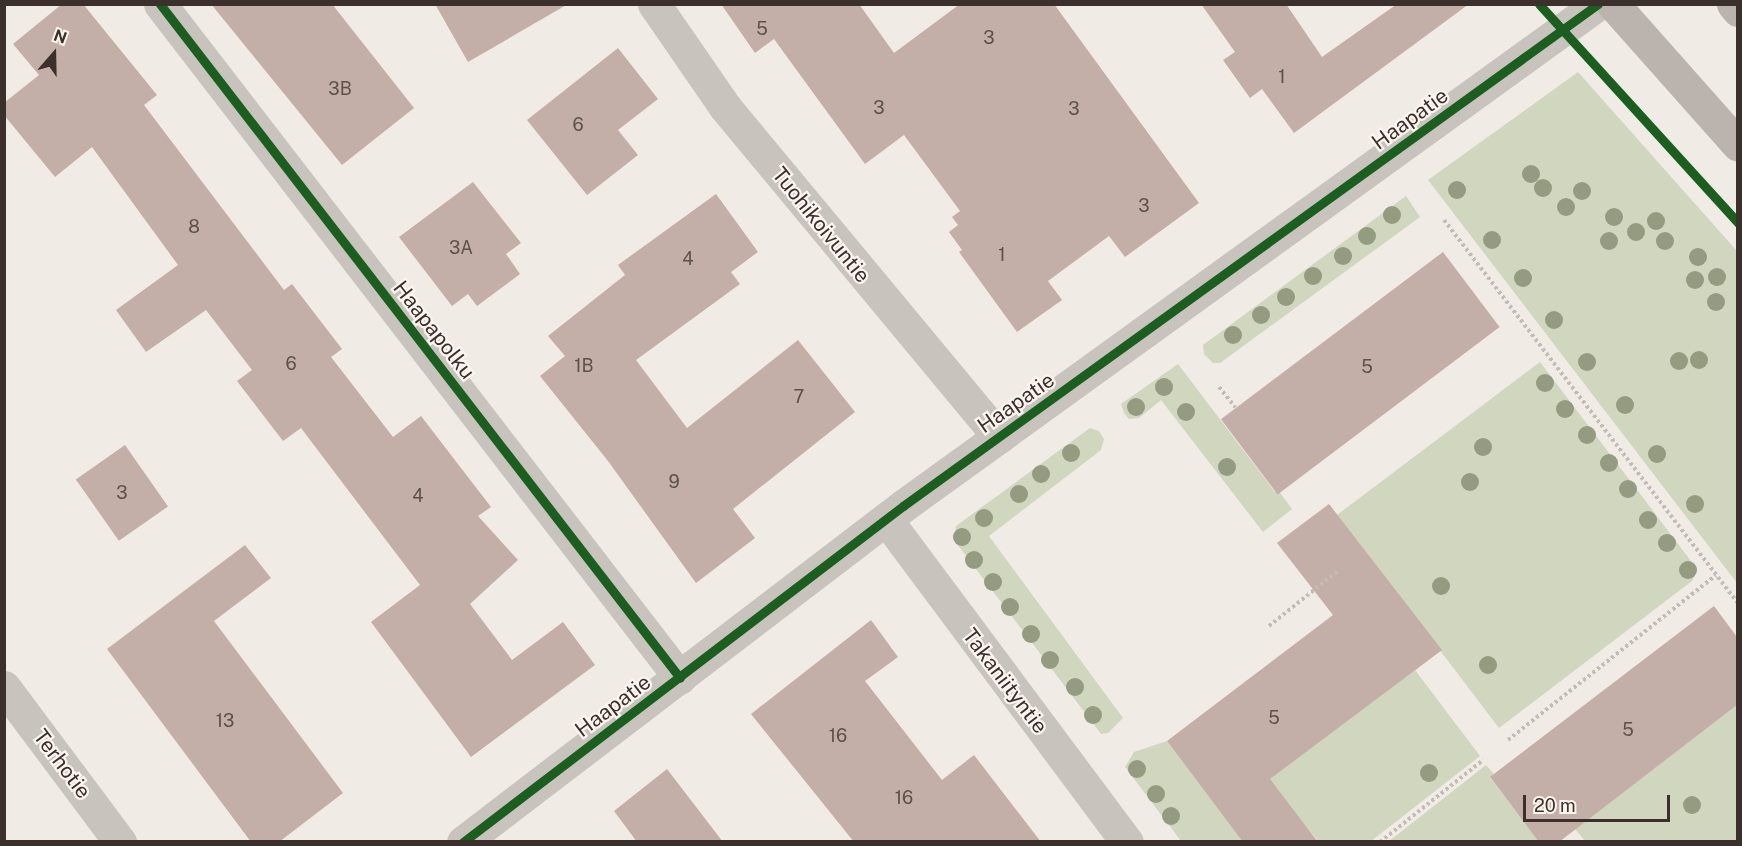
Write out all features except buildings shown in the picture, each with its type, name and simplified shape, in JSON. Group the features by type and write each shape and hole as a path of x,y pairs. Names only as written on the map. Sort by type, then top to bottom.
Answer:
{"main road":[{"path":"1612,4 1737,145"},
{"path":"1733,4 1737,10"}],"street":[{"name":"Haapapolku","path":"160,4 680,678"},
{"name":"Tuohikoivuntie","path":"654,4 732,116 999,437"},
{"name":"Haapatie","path":"463,842 886,519 1598,4"},
{"name":"Takaniityntie","path":"886,519 1126,842"},
{"name":"Terhotie","path":"4,687 120,842"}],"path":[{"path":"1444,220 1737,603"},
{"path":"1219,387 1234,407"},
{"path":"1269,626 1339,570"},
{"path":"1508,740 1716,575"},
{"path":"1380,842 1483,760"}],"green space":[{"path":"1578,72 1737,251 1737,583 1428,180"},
{"path":"1406,196 1420,217 1220,363 1213,363 1204,354 1203,345"},
{"path":"1540,362 1697,569 1692,581 1499,728 1337,515"},
{"path":"1178,364 1275,492 1278,490 1292,509 1263,532 1161,400 1139,418 1129,419 1124,413 1121,404"},
{"path":"1090,428 1099,431 1104,439 1101,450 989,536 1123,718 1108,733 1101,734 954,540 956,526"},
{"path":"1415,670 1480,756 1370,842 1318,841 1297,815 1262,841 1181,841 1125,767 1134,752 1167,741 1222,814"},
{"path":"1737,705 1737,841 1585,841 1575,829"},
{"path":"1486,765 1494,774 1490,778 1539,841 1388,842"}],"cycle path":[{"path":"160,4 680,678"},
{"path":"1539,4 1738,223"},
{"path":"463,842 903,506 1598,4"}]}
